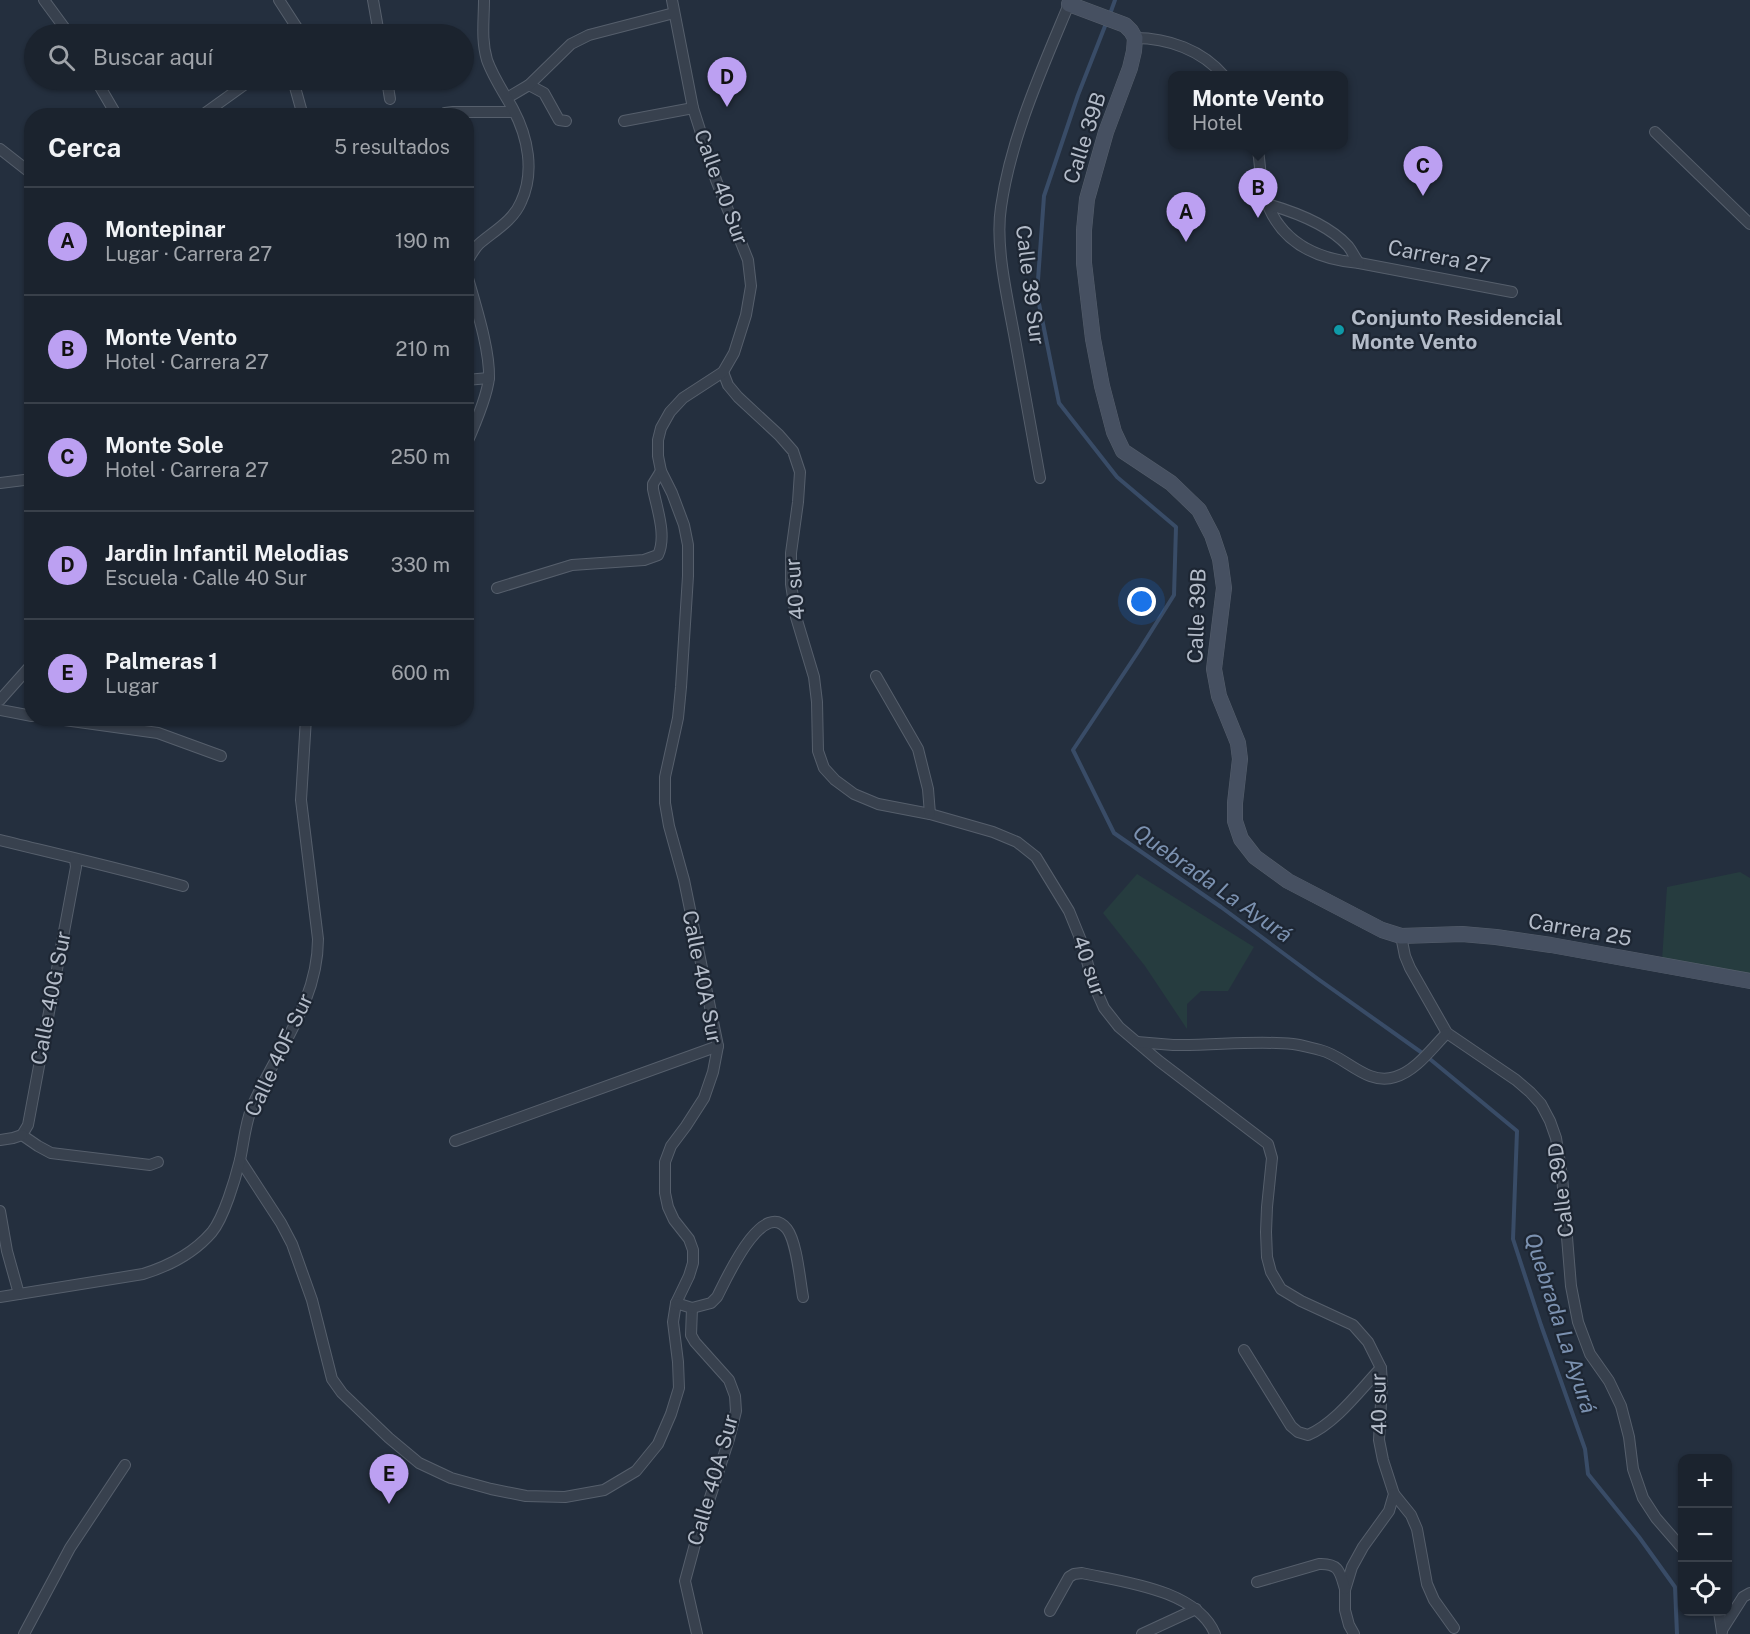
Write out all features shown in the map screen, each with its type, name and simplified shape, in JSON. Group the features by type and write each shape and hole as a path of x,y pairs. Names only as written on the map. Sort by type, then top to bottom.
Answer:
{"street":[{"path":"44,0 62,24"},
{"path":"279,0 295,24"},
{"path":"373,0 377,24"},
{"path":"474,251 516,211 529,176 527,148 522,129 488,61 484,47 484,0"},
{"name":"Calle 40 Sur","path":"672,0 693,108 716,180 748,260 751,286 746,315 734,353 723,372"},
{"path":"1070,2 1130,31 1191,50 1220,71"},
{"name":"Calle 39 Sur","path":"1040,478 1009,308 1000,242 1000,209 1015,146 1035,87 1070,2"},
{"path":"507,98 529,86 571,44 589,35 674,13"},
{"name":"Calle 39B","path":"1130,31 1131,68 1096,164 1087,199 1084,230 1084,263 1093,339 1114,432 1123,451 1171,483 1199,510 1212,535 1220,559 1224,588 1214,669 1219,696 1238,743 1240,759 1235,821 1241,839 1255,857 1288,881 1382,930 1401,936"},
{"path":"529,86 544,93 559,120 566,122"},
{"path":"102,90 112,108"},
{"path":"212,108 237,90"},
{"path":"297,90 301,108"},
{"path":"389,90 390,99"},
{"path":"624,121 693,108"},
{"path":"474,112 514,112"},
{"path":"1655,132 1750,224"},
{"path":"0,149 24,168"},
{"name":"Carrera 27","path":"1258,149 1267,204 1277,224 1288,237 1302,247 1339,261 1512,292"},
{"name":"Carrera 27","path":"1267,204 1288,210 1334,234 1349,247 1359,263"},
{"path":"474,300 482,329 489,378 474,425"},
{"name":"Calle 40A Sur","path":"676,1303 689,1276 693,1263 693,1250 689,1239 674,1220 668,1207 664,1193 665,1162 671,1146 704,1098 713,1072 718,1046 684,880 665,803 664,777 678,718 681,687 688,545 684,525 662,471 658,456 658,440 661,428 670,412 683,398 723,372"},
{"name":"40 sur","path":"723,372 728,385 738,397 793,451 800,472 790,584 796,617 814,677 818,751 824,768 835,780 854,794 878,804 930,814 993,832 1017,842 1036,857 1069,911 1082,943 1093,983 1104,1008 1119,1027 1159,1061 1268,1144 1272,1158 1266,1232 1270,1272 1281,1289 1301,1301 1353,1324 1368,1342 1381,1368 1379,1440 1383,1460 1394,1494 1411,1515 1417,1529 1427,1584 1434,1599 1454,1628"},
{"path":"474,379 489,378"},
{"path":"497,588 572,565 644,560 658,555 662,541 661,526 653,489 662,471"},
{"path":"0,483 24,480"},
{"path":"0,700 24,673"},
{"path":"876,676 918,749 928,789 930,814"},
{"path":"0,710 24,714"},
{"path":"104,726 158,734 220,756"},
{"name":"Calle 40F Sur","path":"0,1297 143,1274 161,1269 197,1246 212,1232 222,1216 240,1160 251,1108 291,1033 314,977 318,957 318,939 301,800 306,726"},
{"path":"0,840 183,886"},
{"name":"Calle 40G Sur","path":"22,1135 28,1125 74,878 75,859"},
{"name":"Carrera 25","path":"1401,936 1462,934 1496,937 1750,981"},
{"path":"1137,1042 1174,1045 1261,1042 1294,1044 1326,1051 1358,1071 1375,1078 1394,1078 1409,1071 1447,1033 1410,968 1401,936"},
{"name":"Calle 39D","path":"1447,1033 1516,1080 1541,1104 1550,1121 1556,1138 1562,1176 1571,1286 1578,1322 1590,1354 1609,1381 1621,1407 1629,1437 1633,1469 1643,1498 1656,1518 1678,1542"},
{"path":"455,1141 718,1046"},
{"path":"0,1140 22,1135 51,1153 150,1165 158,1162"},
{"path":"240,1160 292,1244 312,1300 330,1374 336,1386 349,1401 419,1463 452,1478 525,1496 566,1497 604,1490 636,1471 658,1444 679,1388 673,1322 676,1303 692,1308 711,1303 717,1297 746,1245 763,1225 772,1223 787,1228 796,1256 803,1297"},
{"path":"0,1211 18,1294"},
{"name":"Calle 40A Sur","path":"692,1308 691,1335 694,1342 729,1380 735,1396 735,1411 729,1439 686,1571 686,1590 697,1634"},
{"path":"1244,1350 1291,1426 1308,1435 1319,1430 1333,1418 1381,1368"},
{"path":"24,1634 70,1548 125,1464"},
{"path":"1345,1590 1352,1567 1363,1547 1389,1511 1394,1494"},
{"path":"1257,1582 1319,1564 1328,1563 1335,1566 1340,1571 1345,1590 1345,1610 1354,1634"},
{"path":"1050,1611 1069,1577 1082,1573 1125,1582 1187,1602 1202,1614 1215,1634"},
{"path":"1722,1632 1743,1597 1750,1593"},
{"path":"1142,1634 1196,1609"},
{"path":"1720,1616 1722,1632"}],"green space":[{"path":"1740,872 1750,878 1750,975 1662,960 1667,887"},
{"path":"1137,874 1254,947 1228,991 1201,991 1187,1004 1187,1029 1145,966 1103,913"}],"waterway":[{"name":"Quebrada La Ayurá","path":"1110,14 1115,0"},
{"name":"Quebrada La Ayurá","path":"1107,21 1078,95 1044,196 1037,294 1059,403 1117,477 1176,527 1174,595 1073,750 1114,833 1221,907 1425,1055 1517,1131 1513,1239 1585,1449 1588,1474 1639,1537 1675,1587 1677,1634"}],"place":[{"name":"Jardin Infantil Melodias","path":"727,107"},
{"name":"Monte Sole","path":"1423,196"},
{"name":"Monte Vento","path":"1258,218"},
{"name":"Montepinar","path":"1186,242"},
{"name":"Conjunto Residencial Monte Vento","path":"1339,330"},
{"name":"Palmeras 1","path":"389,1504"}]}
